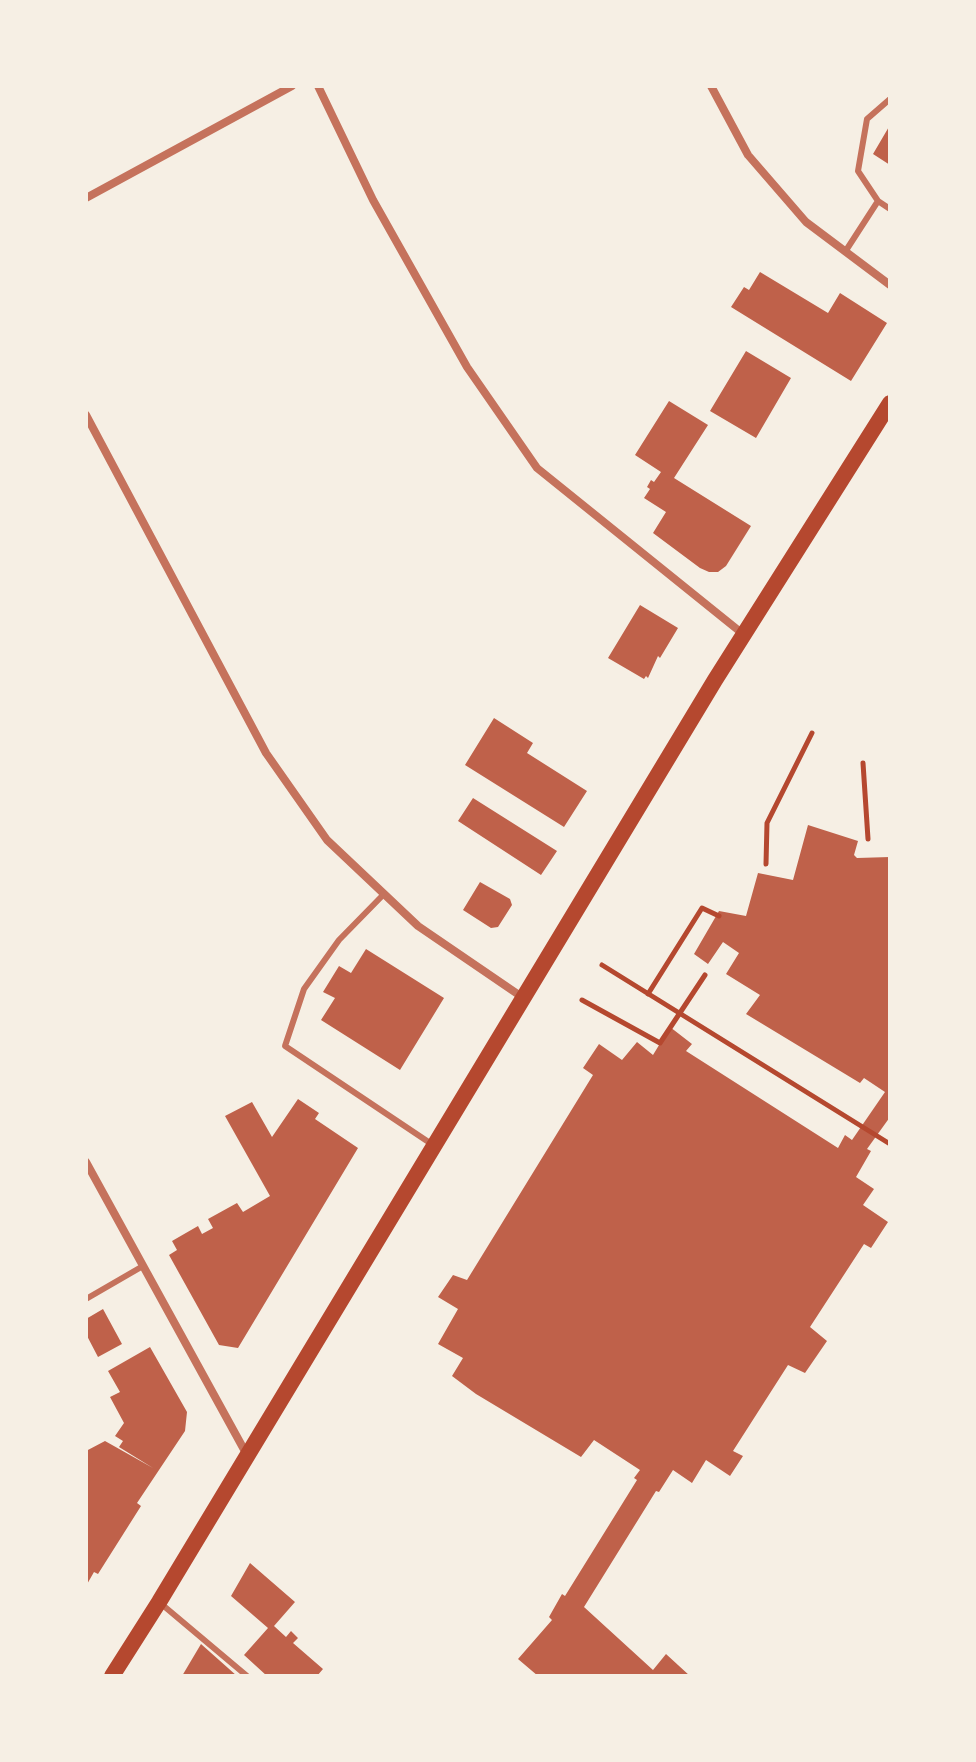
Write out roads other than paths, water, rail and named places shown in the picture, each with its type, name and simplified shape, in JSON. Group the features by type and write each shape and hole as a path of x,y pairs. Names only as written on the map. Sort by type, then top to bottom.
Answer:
{"main road":[{"path":"112,1676 743,634 890,403"}],"street":[{"path":"86,198 292,86"},
{"path":"318,86 373,200 467,367 537,468 743,634"},
{"path":"711,86 748,155 806,222 890,285"},
{"path":"86,415 266,753 327,840 418,926 522,997"},
{"path":"86,1162 247,1455"}],"lane":[{"path":"890,99 867,119 858,171 878,201 890,209"},
{"path":"845,252 878,201"},
{"path":"384,894 339,940 304,989 285,1046 433,1145"},
{"path":"86,1299 143,1266"},
{"path":"159,1602 247,1676"}]}
